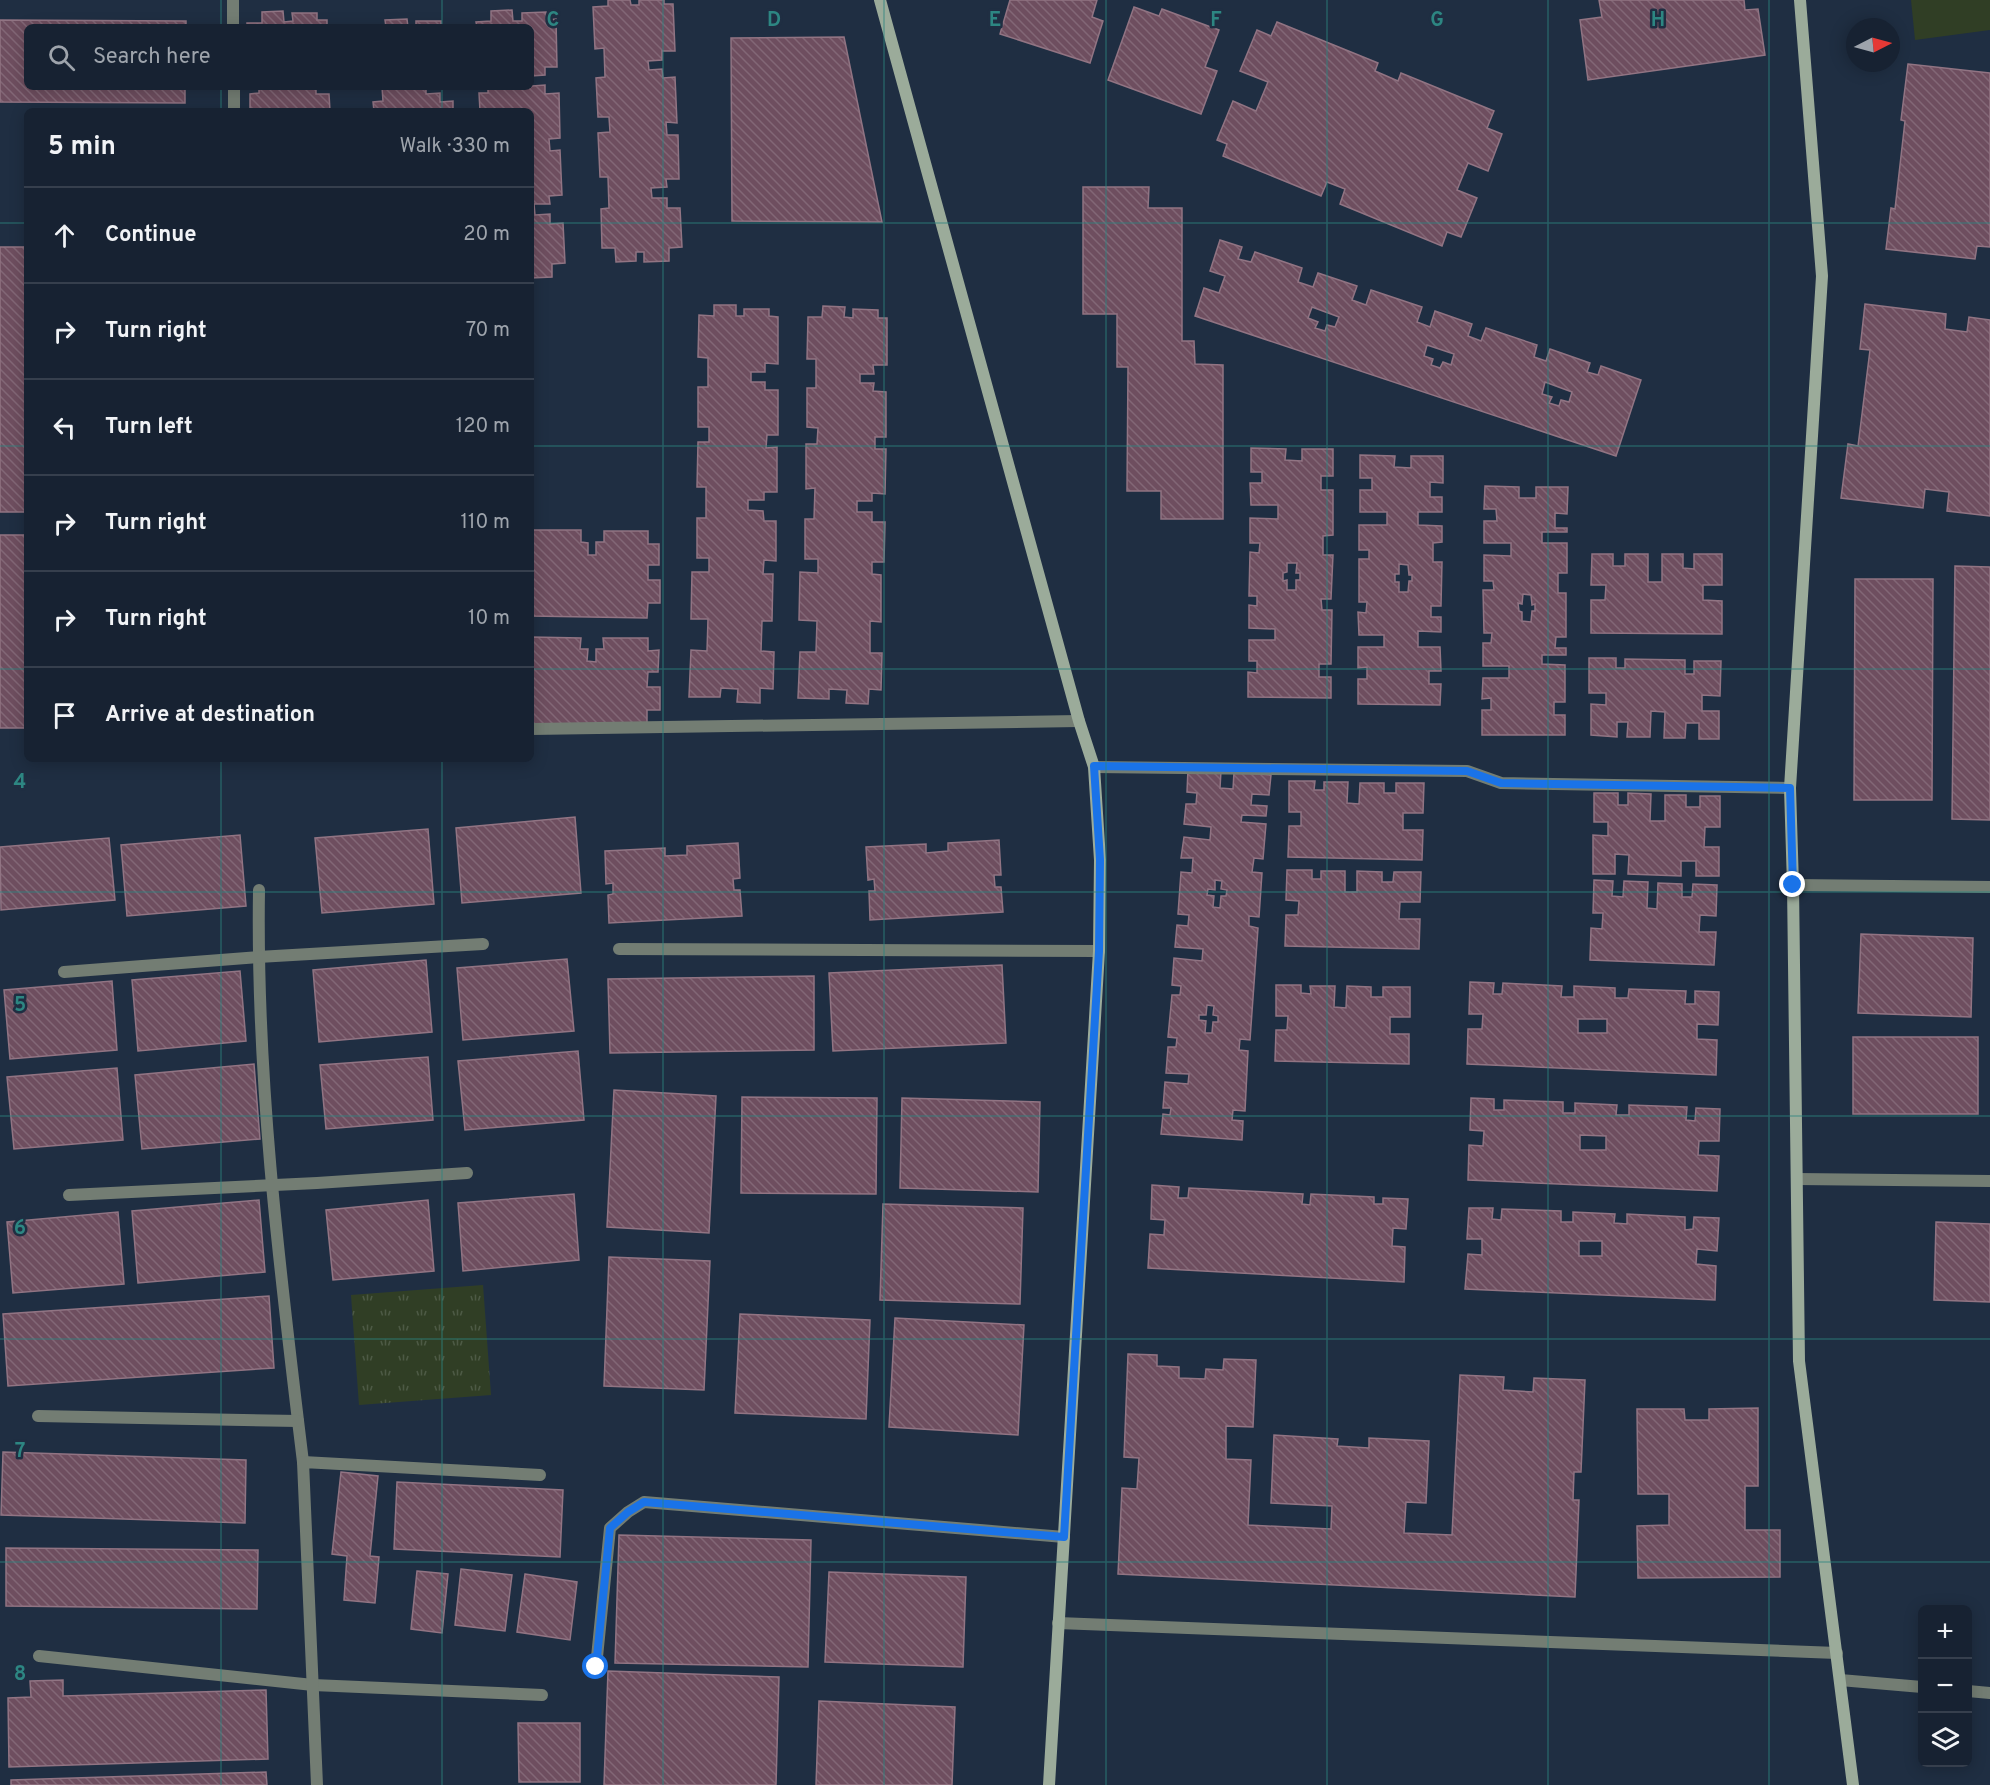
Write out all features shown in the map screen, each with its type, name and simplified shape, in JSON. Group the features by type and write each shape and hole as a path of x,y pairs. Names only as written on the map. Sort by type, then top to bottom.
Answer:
{"street":[{"path":"232,0 233,24"},
{"path":"880,0 1079,721 1094,766 1100,860 1099,951 1049,1785"},
{"path":"1800,0 1822,276 1790,788 1799,1360 1853,1785"},
{"path":"234,90 234,108"},
{"path":"534,729 1079,721"},
{"path":"1094,766 1467,771 1501,783 1790,788"},
{"path":"1793,885 1990,887"},
{"path":"259,890 258,957 271,1184 303,1462 318,1785"},
{"path":"64,972 258,957 483,944"},
{"path":"619,949 1099,951"},
{"path":"69,1196 467,1173"},
{"path":"1797,1179 1990,1181"},
{"path":"38,1416 298,1421"},
{"path":"303,1462 540,1475"},
{"path":"596,1667 610,1528 644,1502 1064,1537"},
{"path":"1058,1623 1837,1653"},
{"path":"39,1656 313,1685 542,1695"},
{"path":"1840,1680 1918,1687"},
{"path":"1972,1692 1990,1694"}],"green space":[{"path":"1911,0 1990,0 1990,30 1915,40"},
{"path":"483,1285 491,1395 359,1405 351,1295"}],"building":[{"path":"608,0 630,0 631,5 639,5 639,0 664,0 664,4 673,4 675,51 662,51 662,60 648,61 649,70 662,69 663,78 675,77 677,123 666,122 667,135 678,135 679,179 666,179 667,187 651,188 652,198 667,198 667,208 680,208 682,247 669,248 669,261 644,262 644,252 636,252 636,261 616,262 615,248 602,248 601,209 609,208 608,177 600,177 598,133 610,132 609,117 598,117 596,78 605,77 604,48 595,49 593,7 608,6"},
{"path":"1010,0 1097,0 1092,17 1103,21 1090,63 1000,34"},
{"path":"1599,0 1744,0 1745,10 1758,9 1765,55 1588,80 1580,20 1602,17"},
{"path":"1134,7 1159,16 1162,9 1219,30 1205,67 1217,71 1201,114 1108,80"},
{"path":"512,10 513,21 522,21 522,13 546,12 546,20 556,19 557,67 545,67 545,75 534,76 534,24 476,24 476,22 491,21 491,11"},
{"path":"283,11 284,22 293,21 292,13 317,13 317,20 327,20 327,24 247,24 262,23 262,12"},
{"path":"407,19 408,24 386,24 385,20"},
{"path":"0,20 186,21 186,24 24,24 24,90 185,90 185,103 0,102"},
{"path":"416,21 441,21 441,24 416,24"},
{"path":"1277,22 1378,63 1375,71 1398,81 1401,73 1494,111 1487,128 1502,134 1488,171 1468,163 1457,190 1477,198 1461,237 1447,232 1442,246 1340,204 1345,189 1327,182 1321,196 1223,156 1227,144 1217,140 1233,101 1256,111 1268,82 1240,71 1257,30 1271,36"},
{"path":"844,37 882,222 732,221 731,38"},
{"path":"1908,64 1990,73 1990,247 1977,246 1975,259 1886,249 1891,208 1895,209 1905,121 1901,120"},
{"path":"545,85 545,94 559,93 560,138 549,139 550,151 560,150 562,195 549,196 550,204 534,204 534,108 480,108 479,93 488,93 488,90 534,90 534,86"},
{"path":"259,90 316,90 316,94 329,94 330,108 250,108 250,94 259,93"},
{"path":"382,90 426,90 426,94 440,93 440,102 453,101 453,108 374,108 373,102 383,101"},
{"path":"1083,187 1149,187 1148,208 1182,208 1182,341 1194,341 1195,364 1223,365 1223,519 1161,519 1161,491 1127,491 1128,367 1117,367 1117,314 1083,314"},
{"path":"534,204 535,215 550,214 550,224 563,223 565,263 552,264 552,277 534,278"},
{"path":"1220,240 1242,247 1238,259 1251,262 1255,252 1302,268 1298,282 1313,287 1318,273 1357,286 1352,300 1366,305 1371,290 1422,307 1417,322 1430,327 1435,311 1472,324 1468,336 1481,341 1486,328 1537,345 1534,357 1546,361 1550,349 1590,363 1587,372 1598,375 1601,366 1641,380 1616,456 1195,316 1204,288 1219,293 1225,276 1210,271","holes":["1312,307 1339,317 1335,327 1327,325 1325,331 1315,328 1318,322 1308,318","1427,345 1454,354 1451,365 1443,362 1440,368 1431,365 1433,359 1424,356","1545,382 1572,392 1569,402 1561,400 1559,406 1549,403 1552,397 1542,394"]},
{"path":"0,247 24,247 24,512 0,512"},
{"path":"1865,304 1946,314 1945,329 1967,332 1969,317 1990,320 1990,516 1947,511 1949,492 1925,489 1923,508 1841,498 1848,444 1858,446 1870,350 1860,349"},
{"path":"714,305 736,305 736,316 744,316 744,309 769,309 769,316 778,317 778,364 765,363 765,372 751,372 751,382 765,382 765,390 778,390 778,435 767,435 766,448 777,447 777,492 764,492 764,500 748,500 748,510 763,511 764,521 776,521 776,561 764,560 763,574 773,574 772,621 762,621 761,651 774,652 773,689 760,688 760,703 737,702 738,689 721,688 720,697 689,697 691,650 707,651 708,619 691,619 692,572 709,572 709,558 697,558 697,518 706,518 706,487 697,487 698,442 709,442 709,427 698,427 698,387 708,387 708,358 698,357 699,315 714,316"},
{"path":"823,306 845,307 844,317 853,318 853,309 878,310 878,318 887,318 887,365 873,365 874,374 860,374 860,383 874,383 873,391 886,392 886,437 875,437 875,449 886,449 885,494 872,493 872,501 857,501 857,512 872,512 872,522 885,522 884,562 872,562 872,574 881,575 881,622 870,621 870,653 882,653 881,690 869,689 868,704 846,703 847,690 829,689 829,699 798,698 800,652 816,652 817,621 799,620 800,572 818,573 818,559 805,559 805,519 814,519 815,488 806,489 806,444 817,444 818,428 807,427 807,388 816,388 816,359 807,359 808,317 822,317"},
{"path":"1251,448 1286,449 1285,460 1302,461 1302,449 1333,449 1333,476 1321,476 1321,490 1333,490 1333,535 1323,536 1323,555 1333,555 1331,599 1321,599 1322,610 1332,610 1331,664 1319,664 1319,677 1331,677 1331,698 1248,697 1248,672 1257,673 1257,661 1249,661 1249,640 1275,640 1275,629 1249,628 1249,605 1257,606 1257,596 1249,596 1250,552 1259,553 1260,543 1250,543 1250,518 1278,519 1278,505 1251,505 1250,483 1262,483 1262,472 1251,472","holes":["1287,563 1297,563 1296,573 1300,573 1300,580 1296,580 1296,590 1287,590 1287,580 1283,581 1283,573 1287,572"]},
{"path":"1360,455 1395,456 1394,467 1411,468 1411,456 1443,456 1443,483 1430,482 1430,497 1442,497 1442,512 1418,512 1418,525 1442,526 1442,542 1433,543 1433,562 1442,562 1441,606 1431,606 1431,617 1441,617 1441,632 1418,631 1418,647 1440,647 1441,671 1429,671 1429,684 1441,684 1440,705 1358,704 1358,679 1367,679 1367,667 1358,668 1358,647 1384,647 1384,635 1359,635 1358,612 1366,613 1367,602 1359,602 1359,559 1369,559 1369,550 1359,550 1359,525 1387,525 1387,512 1360,512 1360,490 1372,490 1372,478 1360,478","holes":["1399,564 1408,565 1412,581 1409,581 1408,592 1399,592 1399,582 1395,582 1395,574 1399,574"]},
{"path":"1485,486 1519,487 1519,498 1536,498 1536,487 1568,487 1567,514 1555,513 1555,528 1567,528 1567,532 1542,532 1542,543 1567,543 1567,573 1558,573 1558,593 1566,593 1566,637 1556,637 1555,648 1566,648 1566,655 1542,655 1542,664 1565,665 1565,702 1554,702 1554,715 1565,715 1565,735 1482,735 1482,710 1491,710 1491,698 1482,699 1483,678 1509,678 1509,666 1483,666 1483,643 1491,643 1492,633 1484,633 1483,590 1494,590 1493,581 1484,581 1484,555 1511,556 1511,543 1484,543 1484,521 1497,521 1496,509 1484,509","holes":["1523,594 1531,595 1535,611 1532,611 1531,622 1522,621 1522,612 1519,611 1518,603 1522,604"]},
{"path":"534,530 581,530 581,542 588,543 588,555 596,555 596,542 604,542 604,531 648,531 648,544 659,544 659,565 648,565 648,580 660,580 660,603 648,603 647,618 534,616"},
{"path":"0,535 24,535 24,728 0,728"},
{"path":"1592,554 1613,554 1613,566 1625,566 1625,554 1648,554 1648,582 1662,582 1662,554 1683,554 1683,568 1694,569 1694,554 1722,554 1722,585 1703,585 1703,600 1722,601 1722,634 1591,633 1591,600 1605,600 1606,585 1591,585"},
{"path":"1955,566 1990,567 1990,820 1952,819"},
{"path":"1855,579 1933,579 1932,800 1854,800"},
{"path":"534,637 581,638 580,649 588,649 587,661 596,662 596,649 604,649 603,638 648,638 648,651 659,650 658,672 648,672 647,687 660,687 660,710 647,710 647,725 534,724"},
{"path":"1589,658 1616,658 1616,668 1625,668 1625,659 1685,660 1685,674 1694,674 1694,661 1721,661 1720,696 1702,695 1702,711 1719,711 1719,739 1699,739 1699,723 1686,723 1685,738 1664,738 1665,712 1651,711 1650,737 1627,737 1628,722 1617,722 1617,737 1591,735 1591,704 1606,705 1606,693 1589,693"},
{"path":"1188,769 1221,771 1220,788 1233,789 1234,772 1271,775 1269,795 1252,794 1251,805 1267,806 1266,816 1242,815 1241,822 1266,824 1263,859 1254,858 1252,872 1262,873 1259,917 1249,916 1249,926 1258,928 1250,1040 1240,1039 1239,1050 1248,1051 1245,1111 1233,1110 1232,1120 1243,1121 1242,1140 1161,1134 1163,1114 1170,1115 1171,1108 1163,1108 1165,1082 1188,1084 1189,1074 1166,1073 1168,1047 1176,1047 1177,1038 1168,1037 1172,995 1180,995 1181,986 1172,985 1174,958 1202,961 1203,949 1175,947 1177,925 1188,926 1189,915 1178,914 1181,872 1192,873 1193,858 1181,858 1184,837 1210,840 1211,827 1184,824 1186,804 1196,804 1197,793 1187,792","holes":["1215,880 1222,881 1221,889 1227,890 1226,896 1221,896 1220,908 1213,907 1214,896 1207,895 1208,889 1215,890","1207,1005 1214,1006 1213,1015 1218,1016 1218,1022 1213,1022 1212,1033 1205,1033 1206,1021 1199,1020 1199,1015 1206,1015"]},
{"path":"1289,781 1315,781 1314,790 1324,790 1324,782 1348,782 1347,803 1359,804 1360,783 1384,783 1384,793 1396,793 1396,783 1424,783 1423,813 1403,813 1403,830 1423,830 1422,860 1288,857 1289,826 1301,826 1301,812 1289,812"},
{"path":"1594,793 1618,793 1618,805 1628,805 1628,793 1651,794 1650,821 1665,821 1665,795 1686,795 1686,807 1700,807 1700,796 1720,796 1720,827 1705,827 1704,847 1719,847 1719,876 1696,876 1696,861 1681,861 1681,876 1628,874 1629,855 1615,854 1615,874 1593,874 1593,835 1608,836 1608,822 1594,822"},
{"path":"575,817 581,893 462,903 456,828"},
{"path":"428,829 434,904 322,913 315,838"},
{"path":"240,835 246,906 127,916 121,845"},
{"path":"109,838 115,900 1,910 0,847"},
{"path":"999,840 1001,875 994,875 995,887 1001,887 1003,912 870,920 869,891 875,891 874,879 868,880 866,847 926,844 926,853 948,851 948,843"},
{"path":"738,843 740,878 733,879 734,890 740,890 742,916 609,923 608,895 613,894 613,883 606,884 605,851 665,848 665,856 687,855 687,846"},
{"path":"1287,870 1312,870 1312,879 1321,879 1321,871 1345,871 1345,892 1357,892 1357,871 1382,872 1382,882 1393,882 1394,872 1421,872 1420,902 1400,902 1399,919 1420,919 1419,949 1285,946 1286,915 1298,915 1299,901 1286,900"},
{"path":"1594,880 1613,881 1612,896 1623,897 1624,881 1648,882 1647,908 1657,909 1658,883 1682,884 1682,897 1692,897 1693,884 1717,885 1716,916 1700,915 1699,932 1716,932 1714,965 1590,960 1591,928 1602,929 1603,913 1593,913"},
{"path":"1861,934 1973,938 1971,1017 1858,1013"},
{"path":"567,959 574,1031 463,1040 457,968"},
{"path":"426,960 432,1032 319,1042 313,970"},
{"path":"1002,965 1006,1043 833,1051 829,973"},
{"path":"240,971 246,1041 138,1051 132,980"},
{"path":"814,976 814,1050 610,1053 608,979"},
{"path":"112,981 117,1050 10,1059 4,990"},
{"path":"1470,982 1494,983 1493,994 1502,994 1503,983 1562,986 1561,997 1574,997 1574,986 1615,988 1615,998 1628,998 1629,989 1686,991 1685,1004 1695,1004 1695,991 1719,992 1718,1025 1697,1024 1697,1039 1717,1040 1716,1075 1467,1064 1468,1029 1482,1029 1483,1014 1469,1014","holes":["1578,1019 1607,1019 1607,1033 1578,1033"]},
{"path":"1276,985 1301,985 1301,993 1311,994 1310,986 1335,986 1334,1007 1346,1008 1347,986 1371,987 1371,997 1383,997 1383,987 1410,987 1410,1017 1390,1017 1390,1034 1409,1034 1409,1064 1275,1061 1276,1030 1287,1030 1288,1016 1276,1016"},
{"path":"1853,1037 1978,1037 1978,1114 1853,1114"},
{"path":"578,1051 584,1120 465,1130 458,1061"},
{"path":"428,1057 433,1120 326,1129 320,1065"},
{"path":"254,1064 260,1139 142,1149 135,1075"},
{"path":"117,1068 123,1140 14,1149 7,1077"},
{"path":"614,1090 716,1096 709,1233 607,1227"},
{"path":"742,1097 877,1098 876,1194 741,1193"},
{"path":"902,1098 1040,1102 1038,1192 900,1188"},
{"path":"1471,1098 1494,1099 1494,1110 1504,1110 1504,1100 1563,1102 1563,1113 1575,1113 1575,1103 1617,1105 1616,1115 1629,1115 1629,1105 1687,1107 1686,1120 1695,1121 1696,1108 1720,1109 1719,1141 1699,1141 1698,1155 1719,1156 1717,1191 1468,1180 1469,1145 1483,1146 1484,1131 1470,1130","holes":["1580,1135 1606,1136 1606,1150 1580,1150"]},
{"path":"1152,1185 1179,1187 1178,1198 1188,1198 1189,1188 1303,1194 1302,1204 1310,1205 1311,1194 1374,1197 1374,1204 1383,1204 1383,1198 1408,1199 1406,1229 1393,1228 1392,1246 1405,1247 1404,1282 1148,1268 1150,1234 1164,1235 1165,1220 1151,1219"},
{"path":"574,1194 579,1260 463,1271 458,1203"},
{"path":"259,1200 265,1272 138,1283 132,1211"},
{"path":"428,1200 434,1271 333,1280 326,1210"},
{"path":"883,1204 1023,1208 1020,1304 880,1300"},
{"path":"1469,1208 1493,1208 1492,1219 1501,1220 1502,1209 1561,1211 1561,1222 1573,1222 1573,1212 1615,1214 1614,1223 1627,1224 1627,1214 1685,1217 1685,1230 1693,1229 1694,1217 1719,1218 1717,1251 1697,1249 1696,1264 1716,1266 1715,1300 1465,1289 1468,1254 1482,1255 1482,1239 1467,1239","holes":["1579,1241 1602,1241 1602,1256 1579,1256"]},
{"path":"118,1212 124,1284 13,1293 7,1222"},
{"path":"1936,1222 1990,1224 1990,1302 1934,1300"},
{"path":"609,1257 710,1261 704,1390 604,1386"},
{"path":"269,1296 274,1368 8,1386 3,1314"},
{"path":"740,1314 870,1320 866,1419 735,1413"},
{"path":"895,1318 1024,1325 1018,1435 889,1427"},
{"path":"1128,1354 1157,1355 1157,1366 1179,1367 1179,1378 1205,1379 1206,1369 1223,1370 1224,1359 1256,1360 1253,1427 1226,1426 1226,1459 1251,1460 1248,1525 1331,1529 1332,1506 1271,1503 1274,1435 1338,1439 1337,1446 1369,1448 1369,1438 1429,1441 1426,1503 1406,1502 1404,1533 1452,1535 1460,1375 1504,1377 1503,1390 1533,1392 1534,1378 1585,1380 1581,1472 1574,1472 1573,1500 1579,1500 1575,1597 1118,1574 1122,1488 1137,1489 1139,1458 1124,1457"},
{"path":"1758,1408 1758,1486 1745,1486 1745,1530 1780,1530 1780,1577 1638,1578 1637,1526 1669,1525 1669,1494 1638,1494 1637,1409 1684,1409 1685,1420 1709,1420 1709,1409"},
{"path":"3,1452 246,1460 245,1523 1,1515"},
{"path":"341,1472 378,1476 370,1556 379,1557 375,1603 344,1600 347,1556 332,1554"},
{"path":"397,1482 563,1490 560,1557 394,1549"},
{"path":"619,1535 811,1540 808,1667 615,1663"},
{"path":"6,1548 258,1550 257,1609 6,1606"},
{"path":"461,1569 512,1575 505,1631 455,1625"},
{"path":"417,1571 448,1574 442,1633 411,1629"},
{"path":"829,1572 966,1577 963,1667 825,1662"},
{"path":"525,1574 577,1582 570,1640 517,1632"},
{"path":"608,1671 779,1677 776,1785 604,1785"},
{"path":"63,1680 63,1696 266,1690 268,1759 9,1767 8,1698 31,1697 30,1681"},
{"path":"819,1701 955,1707 952,1785 816,1785"},
{"path":"518,1723 580,1723 580,1782 519,1782"},
{"path":"266,1772 267,1785 11,1785 11,1780"}],"route":[{"path":"596,1667 610,1528 644,1502 1064,1537 1099,951 1100,860 1094,766 1467,771 1501,783 1790,788 1793,885"}]}
